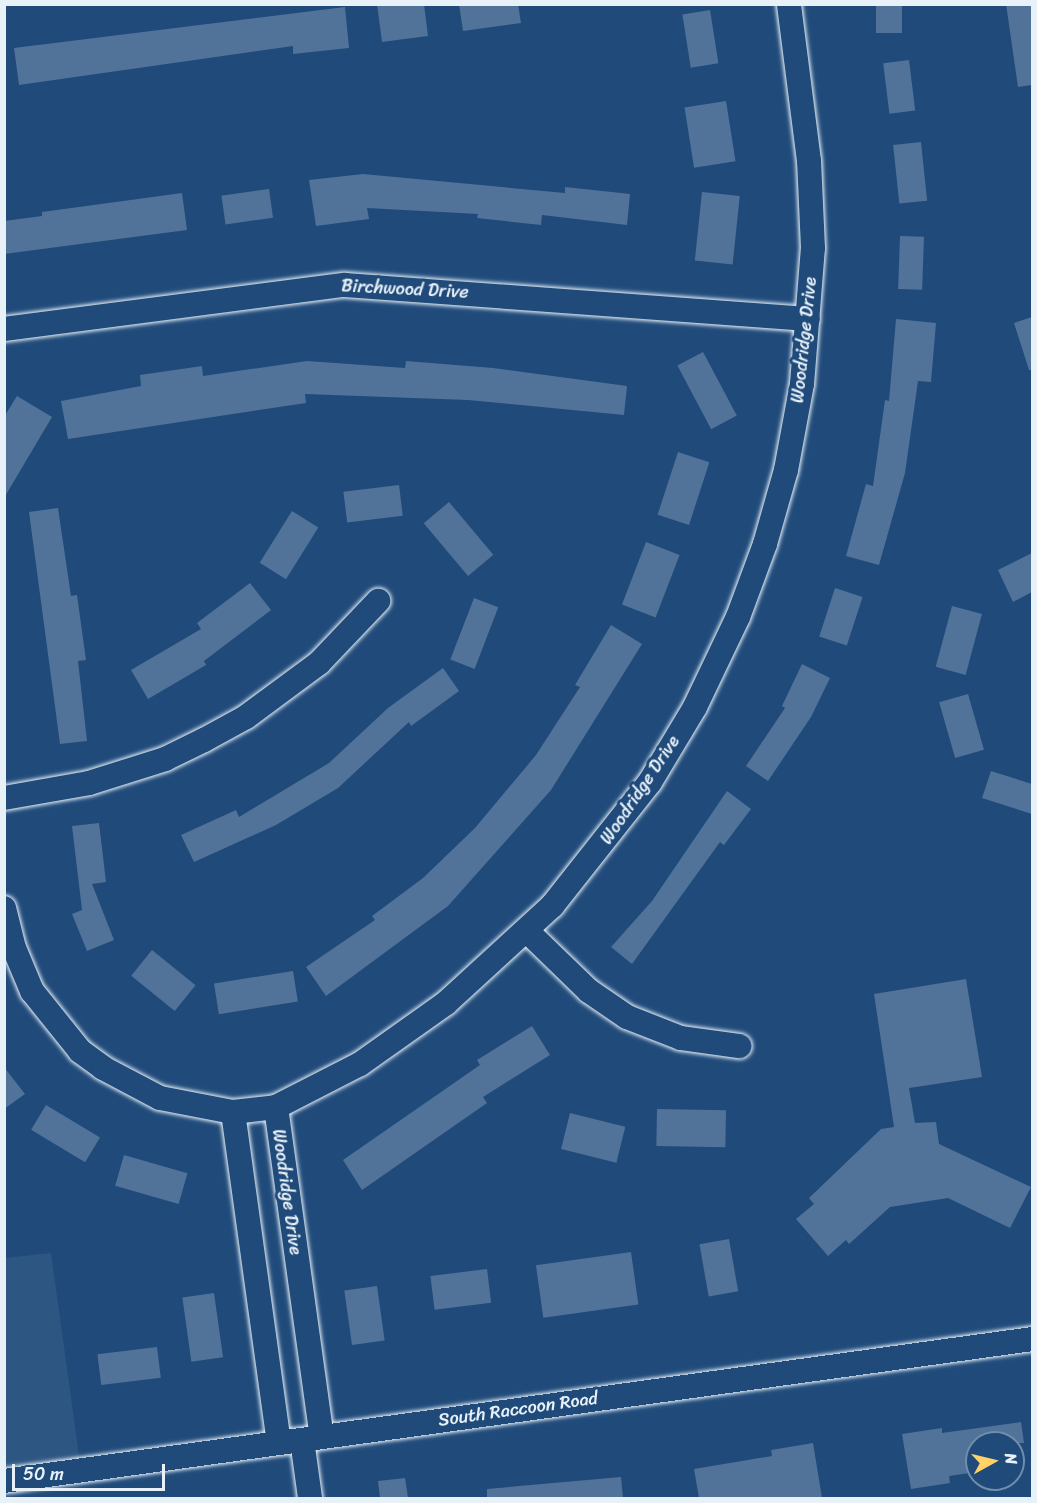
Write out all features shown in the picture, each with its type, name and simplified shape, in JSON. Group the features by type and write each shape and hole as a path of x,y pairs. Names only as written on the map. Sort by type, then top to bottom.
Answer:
{"street":[{"name":"Woodridge Drive","path":"301,1440 276,1107 310,1093 405,1034 447,1003 527,931 593,858 650,782 695,707 738,617 765,544 786,470 802,384 813,248 809,161 789,4"},
{"name":"Birchwood Drive","path":"4,329 345,285 808,319"},
{"path":"4,798 98,780 204,740 246,717 319,663 378,601"},
{"path":"4,908 14,948 32,992 80,1051 123,1080 160,1098 233,1112 276,1107"},
{"path":"527,931 589,991 627,1017 681,1038 739,1046"},
{"path":"233,1112 301,1440 310,1498"},
{"name":"South Raccoon Road","path":"4,1480 1032,1339"}],"shaded area":[{"path":"51,1253 81,1470 5,1481 4,1258"}],"building":[{"path":"377,4 424,4 428,36 382,42"},
{"path":"459,4 518,4 521,23 463,31"},
{"path":"876,4 902,4 902,33 876,33"},
{"path":"1006,4 1032,4 1032,85 1018,87"},
{"path":"345,7 349,48 293,54 293,46 19,85 14,48"},
{"path":"710,10 718,63 691,68 682,14"},
{"path":"909,60 915,111 889,114 883,63"},
{"path":"726,101 736,161 694,168 685,108"},
{"path":"921,142 927,201 899,204 893,145"},
{"path":"363,174 565,193 565,187 630,194 627,225 542,215 541,225 477,218 478,214 367,208 369,219 316,226 309,180"},
{"path":"269,189 273,218 226,224 221,196"},
{"path":"702,192 740,196 733,265 695,261"},
{"path":"182,193 187,230 4,254 4,221 42,216 42,212"},
{"path":"900,236 924,237 922,290 898,289"},
{"path":"1032,317 1032,370 1029,370 1014,323"},
{"path":"896,319 936,323 931,382 918,381 905,473 879,565 846,556 866,484 873,486 885,400 889,401"},
{"path":"703,352 737,416 711,429 677,366"},
{"path":"307,361 405,368 406,361 493,368 627,386 624,415 468,400 305,394 306,403 68,439 61,401 141,386 140,375 202,366 203,376"},
{"path":"17,396 52,417 4,498 4,417"},
{"path":"678,452 709,462 689,525 658,515"},
{"path":"399,485 403,516 347,523 343,492"},
{"path":"449,502 493,555 468,576 424,523"},
{"path":"58,508 71,596 77,595 86,660 78,661 87,741 60,744 29,512"},
{"path":"292,511 318,527 286,579 260,563"},
{"path":"646,542 680,555 656,617 622,605"},
{"path":"1032,553 1032,592 1013,602 998,570"},
{"path":"250,583 271,610 204,661 206,665 148,699 131,670 201,629 197,623"},
{"path":"835,588 863,597 847,645 819,637"},
{"path":"474,598 498,607 475,669 450,660"},
{"path":"952,606 982,614 966,675 936,667"},
{"path":"611,625 642,644 551,790 448,906 326,996 306,967 375,920 372,916 423,878 475,828 536,755 580,687 575,685"},
{"path":"802,664 830,678 811,717 768,781 746,766 785,708 782,706"},
{"path":"443,668 459,691 411,726 409,722 338,788 276,825 194,862 181,835 236,810 239,817 329,763 388,708"},
{"path":"968,694 984,750 955,758 939,702"},
{"path":"991,771 1032,784 1032,814 982,798"},
{"path":"727,791 751,809 724,845 720,842 632,964 611,947 652,901"},
{"path":"99,823 106,882 92,884 114,940 87,951 72,914 82,910 72,826"},
{"path":"152,950 196,985 175,1011 131,976"},
{"path":"293,971 298,1002 219,1014 214,984"},
{"path":"966,979 982,1077 909,1088 915,1123 936,1122 939,1144 1031,1187 1010,1228 948,1198 890,1207 849,1244 846,1240 828,1256 796,1219 814,1204 809,1198 881,1129 894,1127 874,994"},
{"path":"532,1026 550,1055 483,1097 487,1103 362,1190 343,1160 480,1065 477,1060"},
{"path":"4,1067 25,1094 4,1109"},
{"path":"46,1105 100,1137 85,1162 31,1130"},
{"path":"657,1109 726,1110 725,1147 656,1146"},
{"path":"570,1113 625,1127 616,1163 561,1149"},
{"path":"124,1155 187,1173 179,1204 115,1186"},
{"path":"729,1239 738,1291 709,1296 699,1244"},
{"path":"631,1252 638,1304 543,1318 536,1265"},
{"path":"487,1269 491,1303 435,1310 430,1276"},
{"path":"377,1286 385,1340 352,1345 344,1291"},
{"path":"214,1293 223,1357 191,1362 182,1297"},
{"path":"157,1347 161,1378 101,1385 97,1354"},
{"path":"1021,1422 1022,1431 965,1431 965,1474 949,1476 950,1483 911,1489 902,1434 942,1428 942,1433"},
{"path":"813,1443 822,1498 699,1498 694,1469 772,1456 771,1450"},
{"path":"621,1477 623,1498 487,1498 487,1489"},
{"path":"405,1478 408,1498 380,1498 378,1481"}]}
